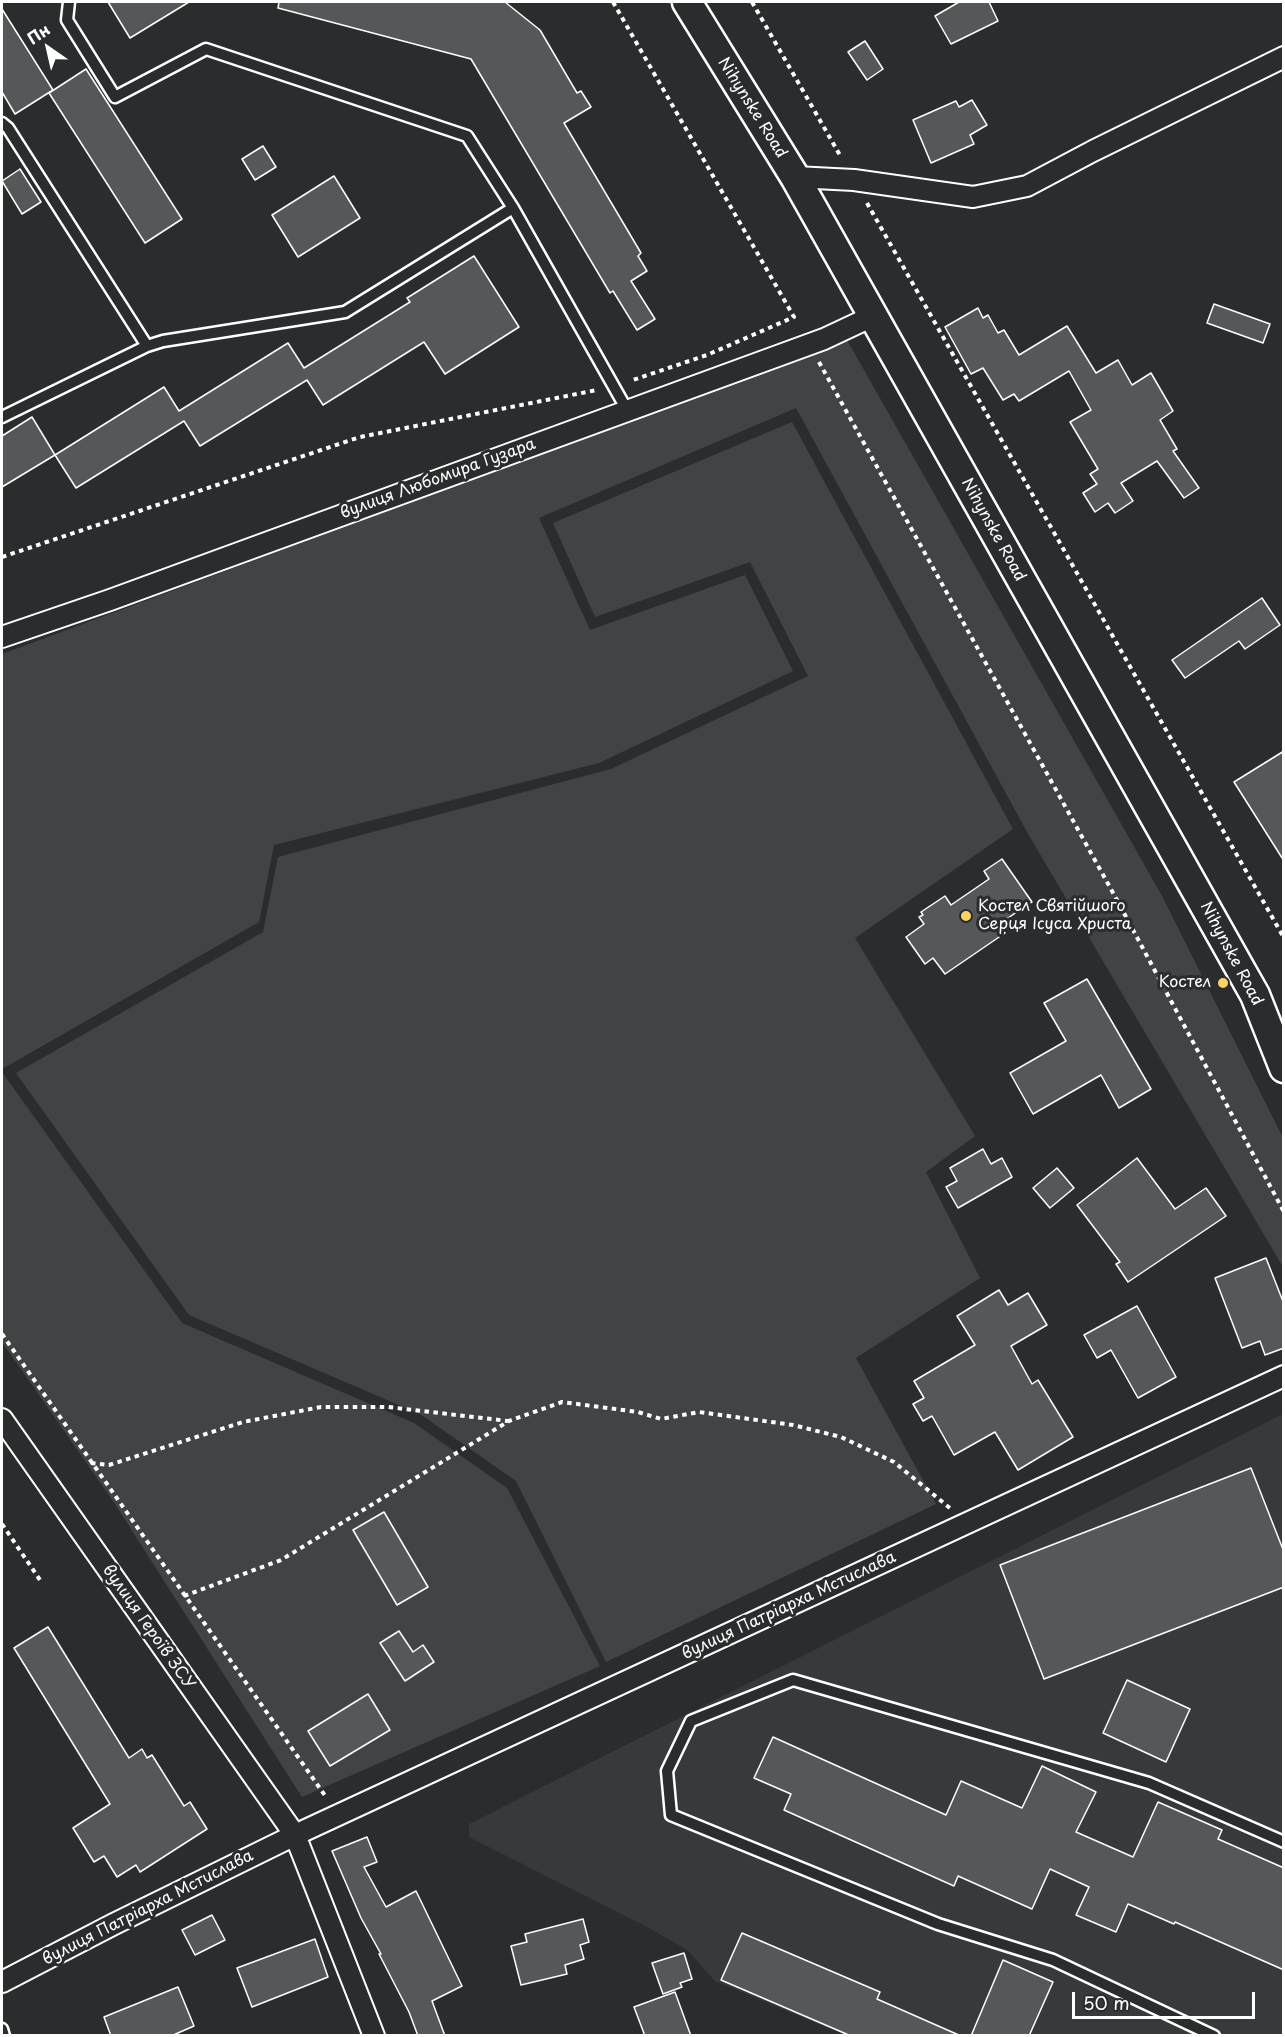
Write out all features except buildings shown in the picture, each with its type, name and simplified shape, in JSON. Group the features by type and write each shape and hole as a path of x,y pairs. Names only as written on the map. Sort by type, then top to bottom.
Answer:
{"main road":[{"name":"Nihynske Road","path":"687,2 795,177 1255,995 1284,1068"}],"street":[{"path":"795,177 854,180 973,197 1027,186 1284,57"},
{"name":"вулиця Любомира Гузара","path":"2,636 110,600 809,344 873,316"},
{"name":"вулиця Патріарха Мстислава","path":"2,1982 295,1835 1284,1376"},
{"name":"вулиця Героїв ЗСУ","path":"2,1419 295,1835"},
{"path":"295,1835 374,2036"}],"lane":[{"path":"69,2 67,20 115,97 206,49 467,136 513,208 627,410"},
{"path":"2,123 8,128 147,346"},
{"path":"2,417 147,346 163,341 345,312 513,208"},
{"path":"1214,2036 1053,1960 938,1924 671,1815 666,1771 691,1721 793,1680 1149,1783 1284,1842"},
{"path":"2,2029 4,2036"}],"path":[{"path":"613,2 794,317 1118,900 1284,1212"},
{"path":"752,2 1284,938"},
{"path":"2,556 360,437 615,387 707,355 794,317"},
{"path":"2,1334 339,1815"},
{"path":"184,1596 281,1560 509,1421 562,1402 638,1412 662,1419 699,1412 794,1425 840,1437 894,1462 951,1509"},
{"path":"91,1463 109,1465 243,1422 321,1407 388,1407 509,1421"},
{"path":"2,1524 40,1580"}],"shaded area":[{"path":"847,340 1162,896 1283,1138 1283,1267 1027,832 796,408 539,518 590,630 745,575 793,671 599,763 274,845 259,922 2,1069 2,654"},
{"path":"792,422 1013,829 855,938 975,1136 926,1172 980,1278 856,1358 936,1504 606,1662 516,1481 420,1414 189,1315 16,1073 263,932 278,857 611,769 808,676 750,562 595,617 553,523"},
{"path":"2,1072 182,1323 414,1423 507,1488 600,1666 302,1797 115,1504 2,1342"},
{"path":"1283,1414 1283,2035 845,2035 715,1981 687,1950 649,1928 469,1837 469,1824"}],"place":[{"name":"Костел Святійшого Серця Ісуса Христа","path":"966,916"},
{"name":"Костел","path":"1223,983"}]}
